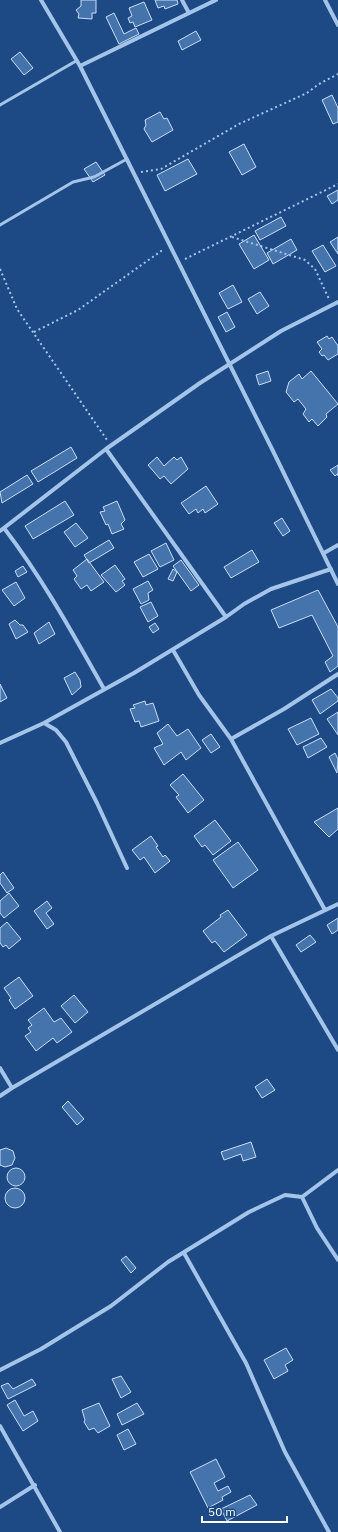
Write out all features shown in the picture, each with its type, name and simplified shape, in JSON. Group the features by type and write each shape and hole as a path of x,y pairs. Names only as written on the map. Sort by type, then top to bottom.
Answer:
{"street":[{"path":"41,0 80,66 324,552 330,569 338,584"},
{"path":"182,0 188,13"},
{"path":"80,66 216,0"},
{"path":"325,0 338,25"},
{"path":"104,689 49,592 26,557 2,530 106,449 229,363 281,331 338,302"},
{"path":"106,449 226,617"},
{"path":"324,552 338,545"},
{"path":"0,744 44,723 173,650 244,604 271,590 330,569"},
{"path":"173,650 199,695 231,739 325,910"},
{"path":"231,739 284,709 338,674"},
{"path":"44,723 56,730 66,742 127,868"},
{"path":"0,1096 271,936 338,904"},
{"path":"271,936 338,1050"},
{"path":"0,1068 12,1088"},
{"path":"0,1370 41,1349 111,1306 168,1262 249,1212 285,1195 302,1197 338,1170"},
{"path":"302,1197 317,1228 338,1260"},
{"path":"184,1253 246,1363 285,1452 329,1532"},
{"path":"0,1426 35,1484 60,1532"},
{"path":"0,1507 35,1484"}],"lane":[{"path":"0,105 76,61"},
{"path":"0,225 73,182 94,177 127,159"}],"path":[{"path":"134,173 161,169 250,118 307,93 319,84 338,74"},
{"path":"178,262 338,184"},
{"path":"231,236 300,258 311,264 319,276 332,305"},
{"path":"34,332 78,310 170,245"},
{"path":"0,269 17,308 111,446"}],"building":[{"path":"81,0 96,0 96,13 92,13 92,19 78,18 79,14 76,10 81,6"},
{"path":"155,0 177,0 178,4 165,9 164,6 158,8"},
{"path":"144,2 152,20 135,27 133,22 130,23 128,18 132,16 129,8"},
{"path":"114,13 124,34 136,28 139,34 119,44 106,17"},
{"path":"196,31 201,40 182,50 178,41"},
{"path":"20,52 33,68 24,75 11,59"},
{"path":"332,95 338,108 338,122 333,124 322,100"},
{"path":"160,112 164,119 167,118 173,130 152,142 144,129 146,125 145,120"},
{"path":"244,144 256,167 242,175 229,152"},
{"path":"188,159 197,174 165,191 157,175"},
{"path":"96,162 105,175 93,182 84,169"},
{"path":"338,190 338,200 332,204 327,196"},
{"path":"281,217 286,226 260,240 255,231"},
{"path":"254,235 269,260 254,269 239,244"},
{"path":"338,237 338,254 330,242"},
{"path":"291,239 297,250 273,264 267,253"},
{"path":"323,245 336,266 325,272 312,251"},
{"path":"233,285 242,302 228,309 219,293"},
{"path":"260,292 269,306 257,314 248,299"},
{"path":"227,312 235,327 226,332 218,317"},
{"path":"327,336 329,339 332,337 338,346 338,354 328,360 319,352 322,349 317,342"},
{"path":"268,371 271,381 259,385 256,375"},
{"path":"311,371 338,404 326,414 327,417 318,426 312,419 309,422 303,414 306,409 298,399 294,402 286,392 289,382 299,374 302,379"},
{"path":"71,447 77,458 38,482 31,471"},
{"path":"157,457 164,466 174,457 177,460 181,457 188,469 171,484 164,476 160,479 148,465"},
{"path":"338,465 338,476 337,474 335,476 330,470"},
{"path":"27,475 33,484 2,503 0,492"},
{"path":"206,486 218,504 205,513 203,509 198,513 196,509 189,514 181,503"},
{"path":"65,501 74,515 33,539 25,526"},
{"path":"117,501 125,520 121,524 124,529 112,534 108,524 106,525 100,512 105,511 103,507"},
{"path":"282,518 290,531 283,536 274,523"},
{"path":"76,523 88,538 75,547 64,532"},
{"path":"109,540 114,548 89,563 84,555"},
{"path":"166,543 174,560 160,567 151,551"},
{"path":"252,550 259,562 231,578 224,567"},
{"path":"149,554 158,569 143,577 134,562"},
{"path":"87,559 104,582 91,591 87,585 81,589 74,579 77,576 73,570"},
{"path":"181,560 199,585 191,591 173,566"},
{"path":"115,565 125,579 122,581 125,585 116,592 101,575"},
{"path":"23,566 27,572 18,577 15,571"},
{"path":"173,569 177,572 173,581 168,579"},
{"path":"148,581 153,590 148,593 149,600 141,604 133,589"},
{"path":"16,582 25,598 14,606 2,590"},
{"path":"318,590 338,627 338,666 330,672 325,662 333,656 312,615 279,628 271,610"},
{"path":"151,602 158,616 148,622 140,607"},
{"path":"15,620 20,625 23,625 28,632 16,639 9,624"},
{"path":"49,622 55,634 39,644 34,633"},
{"path":"155,623 159,629 153,633 149,627"},
{"path":"75,672 80,680 81,687 72,695 64,678"},
{"path":"0,684 7,698 0,702"},
{"path":"331,689 338,698 338,701 320,714 312,700"},
{"path":"145,701 146,705 153,703 159,721 141,727 139,721 135,722 130,709 135,708 133,705"},
{"path":"338,712 338,735 327,719"},
{"path":"311,718 319,734 297,745 288,729"},
{"path":"168,724 177,736 188,729 201,748 186,760 181,752 164,765 154,748 163,744 157,733"},
{"path":"211,734 220,747 211,753 202,740"},
{"path":"321,738 327,747 308,758 303,747"},
{"path":"335,753 338,759 337,773 329,757"},
{"path":"183,774 204,800 188,813 176,797 179,795 170,785"},
{"path":"338,808 338,829 329,837 314,822"},
{"path":"215,820 231,841 213,855 205,845 202,847 194,836"},
{"path":"151,836 163,857 165,855 170,861 155,873 144,857 140,860 132,850"},
{"path":"238,842 258,870 233,888 213,860"},
{"path":"3,872 14,888 7,893 0,883 0,875"},
{"path":"9,893 19,906 4,918 0,913 0,901"},
{"path":"47,901 52,908 46,913 54,924 47,929 34,911"},
{"path":"228,910 247,935 224,952 215,941 212,943 203,931 221,917 220,915"},
{"path":"338,918 338,930 332,934 327,925"},
{"path":"7,922 21,939 9,949 6,945 3,947 0,943 0,928"},
{"path":"310,935 316,942 301,952 296,945"},
{"path":"19,977 33,996 15,1009 9,1000 11,998 4,988"},
{"path":"74,995 88,1012 75,1023 61,1006"},
{"path":"44,1008 54,1022 61,1018 72,1032 57,1043 53,1038 36,1051 25,1036 31,1032 28,1028 32,1025 28,1020"},
{"path":"267,1079 275,1090 262,1098 255,1087"},
{"path":"68,1101 84,1119 77,1125 62,1107"},
{"path":"251,1142 256,1157 243,1161 241,1154 224,1160 221,1152"},
{"path":"6,1148 13,1151 15,1158 12,1165 5,1167 0,1165 0,1150"},
{"path":"16,1168 22,1171 25,1177 22,1183 16,1186 10,1183 7,1177 10,1171"},
{"path":"15,1188 22,1191 25,1198 22,1205 15,1208 8,1205 5,1198 8,1191"},
{"path":"126,1256 136,1268 131,1273 121,1260"},
{"path":"286,1348 293,1360 285,1365 288,1371 274,1379 264,1360"},
{"path":"121,1376 131,1392 121,1398 112,1379"},
{"path":"32,1379 36,1385 8,1399 1,1386 8,1383 13,1389"},
{"path":"15,1400 24,1416 33,1411 38,1421 23,1431 7,1405"},
{"path":"99,1403 110,1426 98,1433 94,1428 89,1430 84,1422 85,1420 82,1410"},
{"path":"137,1403 144,1414 122,1425 117,1414"},
{"path":"128,1429 136,1444 124,1450 117,1435"},
{"path":"216,1459 225,1477 214,1483 218,1491 228,1486 231,1492 222,1497 223,1500 208,1508 190,1472"},
{"path":"250,1495 257,1505 227,1521 221,1509"}]}
